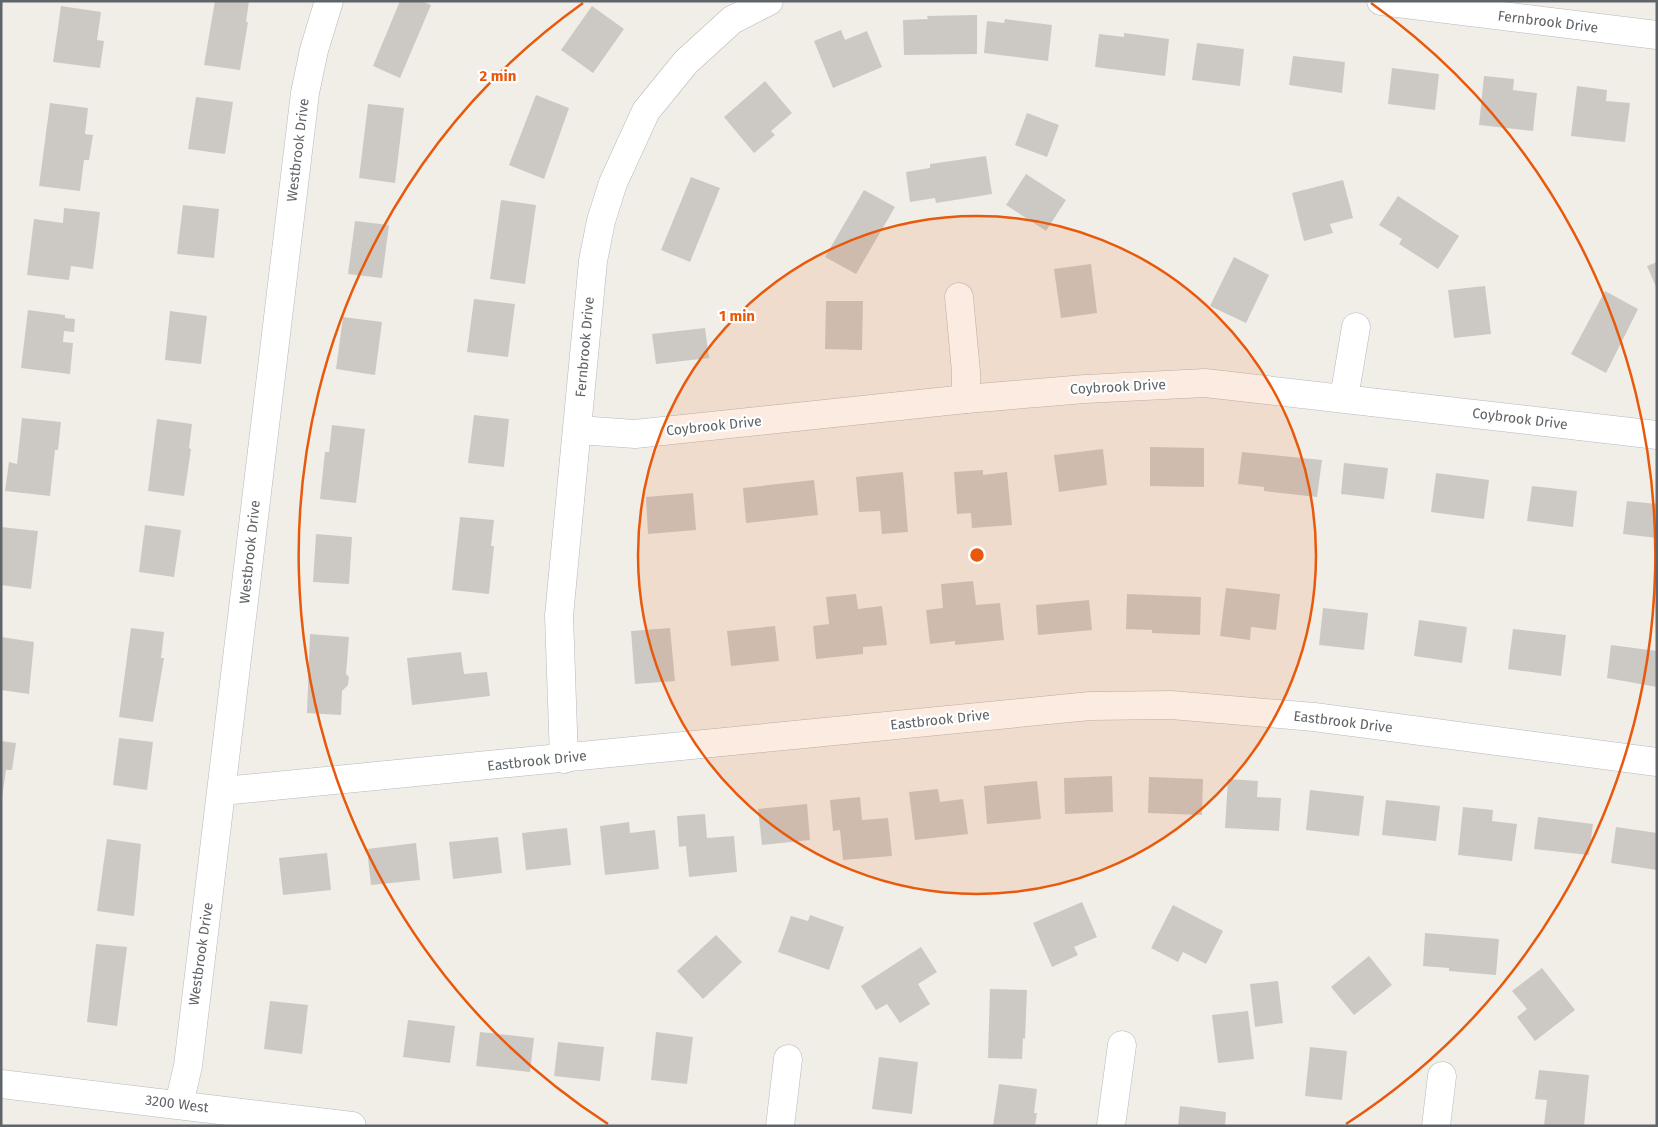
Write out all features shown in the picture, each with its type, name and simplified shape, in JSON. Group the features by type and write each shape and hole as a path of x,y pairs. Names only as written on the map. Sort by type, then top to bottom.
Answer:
{"street":[{"name":"Westbrook Drive","path":"178,1104 188,1066 223,791 270,374 306,93 314,50 329,1"},
{"name":"Fernbrook Drive","path":"564,759 559,616 593,261 602,221 613,183 646,111 686,62 732,20 769,1"},
{"name":"Fernbrook Drive","path":"1381,1 1657,35"},
{"path":"959,296 966,372 966,399"},
{"path":"1344,398 1356,327"},
{"name":"Coybrook Drive","path":"578,430 635,434 1085,388 1205,383 1657,435"},
{"name":"Eastbrook Drive","path":"223,791 564,759 1081,706 1171,705 1314,717 1657,762"},
{"path":"1111,1126 1122,1044"},
{"path":"780,1126 788,1059"},
{"path":"1436,1126 1442,1076"},
{"name":"3200 West","path":"1,1084 352,1126"}],"building":[{"path":"215,1 249,1 246,22 248,22 240,70 204,65"},
{"path":"400,1 422,1 431,5 400,78 373,66"},
{"path":"61,6 101,12 97,40 104,41 100,68 53,62"},
{"path":"592,6 624,29 593,73 561,50"},
{"path":"977,15 977,54 904,55 903,20 928,19 927,16"},
{"path":"1005,19 1052,25 1048,61 984,53 987,21 1004,23"},
{"path":"841,30 845,40 867,31 882,67 833,88 814,41"},
{"path":"1124,33 1169,39 1165,76 1095,67 1099,34 1124,37"},
{"path":"1197,43 1244,49 1240,86 1192,80"},
{"path":"1293,56 1345,62 1342,93 1289,85"},
{"path":"1392,68 1439,74 1435,110 1388,104"},
{"path":"1484,76 1514,79 1513,90 1537,93 1533,131 1479,125"},
{"path":"765,81 792,113 771,131 775,135 754,153 724,117"},
{"path":"1577,86 1607,90 1606,101 1630,103 1625,142 1571,136"},
{"path":"536,95 569,108 544,179 509,165"},
{"path":"196,97 233,102 225,154 188,149"},
{"path":"50,103 88,108 85,134 93,135 89,160 84,160 80,191 39,186"},
{"path":"368,104 404,108 395,183 359,178"},
{"path":"1027,113 1059,125 1047,157 1015,145"},
{"path":"986,156 992,194 936,203 935,198 910,202 906,172 930,168 930,164"},
{"path":"1026,174 1066,200 1046,231 1006,205"},
{"path":"691,177 720,188 690,262 661,250"},
{"path":"1343,180 1353,218 1330,224 1333,233 1304,241 1292,193"},
{"path":"864,190 895,207 856,274 825,257"},
{"path":"1398,196 1459,236 1438,269 1399,244 1402,239 1379,225"},
{"path":"501,200 536,205 525,284 490,279"},
{"path":"183,205 219,209 214,258 177,254"},
{"path":"64,208 100,212 93,269 71,266 69,280 27,275 34,219 63,223"},
{"path":"355,221 389,225 382,278 348,274"},
{"path":"1234,257 1269,275 1246,323 1210,306"},
{"path":"1657,262 1657,289 1647,266"},
{"path":"1091,264 1097,313 1061,318 1054,269"},
{"path":"1485,286 1491,334 1454,338 1448,290"},
{"path":"1605,291 1638,309 1606,373 1571,354"},
{"path":"474,299 515,304 508,357 467,352"},
{"path":"826,301 863,301 862,350 825,349"},
{"path":"28,310 65,315 65,318 75,319 74,332 64,331 63,342 73,343 70,374 21,368"},
{"path":"170,311 207,316 201,364 165,360"},
{"path":"343,317 382,322 375,375 336,369"},
{"path":"705,328 709,358 656,364 652,334"},
{"path":"474,415 509,419 504,467 468,463"},
{"path":"22,418 61,422 58,450 55,450 50,496 5,491 9,462 17,464"},
{"path":"157,419 192,424 189,448 191,449 184,496 148,491"},
{"path":"332,425 365,429 356,503 320,499 325,452 329,452"},
{"path":"1150,447 1204,448 1204,487 1150,486"},
{"path":"1103,449 1107,485 1059,492 1054,455"},
{"path":"1242,452 1322,460 1317,497 1264,491 1264,487 1238,484"},
{"path":"1344,463 1388,468 1384,499 1341,494"},
{"path":"983,470 983,475 1007,472 1012,525 972,528 971,513 957,514 954,472"},
{"path":"903,472 908,532 882,534 880,511 859,512 856,477"},
{"path":"1436,473 1489,480 1484,519 1431,512"},
{"path":"814,480 818,515 746,523 743,488"},
{"path":"1532,486 1577,491 1573,527 1527,521"},
{"path":"693,493 696,530 648,534 646,497"},
{"path":"1627,501 1657,504 1657,538 1623,534"},
{"path":"460,517 494,520 491,546 494,546 489,594 452,590"},
{"path":"145,525 181,530 174,577 139,572"},
{"path":"1,527 38,531 31,589 1,585"},
{"path":"316,534 352,537 349,584 313,582"},
{"path":"973,581 976,605 1000,603 1004,640 955,645 955,641 930,644 926,610 943,608 941,584"},
{"path":"1226,588 1280,594 1276,630 1251,627 1250,640 1220,636"},
{"path":"856,594 858,609 882,606 887,645 863,647 863,654 816,659 813,626 829,624 826,597"},
{"path":"1127,594 1201,597 1200,635 1152,633 1152,630 1126,629"},
{"path":"1089,600 1092,630 1038,635 1036,605"},
{"path":"1323,608 1368,613 1364,650 1319,645"},
{"path":"1419,620 1467,627 1462,663 1414,656"},
{"path":"775,626 779,661 731,666 727,631"},
{"path":"131,628 164,632 161,658 164,658 153,722 119,717"},
{"path":"670,628 675,681 635,684 631,631"},
{"path":"1513,629 1566,635 1561,676 1508,669"},
{"path":"310,634 349,637 346,674 349,677 348,685 342,691 341,715 307,713"},
{"path":"1,637 34,642 29,694 1,690"},
{"path":"1611,645 1657,651 1657,687 1607,678"},
{"path":"461,652 464,674 487,672 490,696 412,705 407,658"},
{"path":"119,738 153,742 147,790 113,785"},
{"path":"1,741 16,743 12,770 6,770 2,797"},
{"path":"1112,776 1113,812 1065,814 1064,778"},
{"path":"1149,777 1203,779 1202,815 1148,813"},
{"path":"1228,779 1258,781 1257,797 1281,798 1279,831 1225,828"},
{"path":"1037,781 1041,819 987,824 984,786"},
{"path":"938,789 940,802 963,799 968,834 915,840 909,792"},
{"path":"1310,790 1364,796 1359,836 1306,830"},
{"path":"860,797 862,820 888,818 892,856 843,860 840,830 833,831 830,800"},
{"path":"1386,800 1440,806 1436,841 1382,835"},
{"path":"807,804 810,840 762,845 758,809"},
{"path":"1463,807 1493,810 1492,821 1517,824 1512,861 1458,855"},
{"path":"705,814 707,838 734,836 737,872 689,877 686,846 679,847 677,816"},
{"path":"1538,817 1593,824 1589,855 1534,849"},
{"path":"629,822 630,833 655,830 659,869 605,875 600,826"},
{"path":"1616,827 1657,833 1657,870 1611,863"},
{"path":"567,828 571,865 526,870 522,833"},
{"path":"498,837 502,873 453,879 449,842"},
{"path":"107,839 141,844 134,916 97,911"},
{"path":"416,843 420,880 371,885 367,849"},
{"path":"327,853 331,890 283,895 279,858"},
{"path":"1082,902 1097,937 1074,947 1078,955 1052,967 1033,923"},
{"path":"1173,905 1223,931 1206,964 1183,952 1178,962 1151,948"},
{"path":"810,915 844,927 829,970 778,952 791,916 808,921"},
{"path":"1425,933 1499,939 1496,975 1449,971 1449,968 1423,966"},
{"path":"716,935 742,962 703,999 677,971"},
{"path":"96,944 127,947 117,1026 87,1022"},
{"path":"921,947 937,972 918,984 930,1004 900,1023 887,1004 876,1010 861,986"},
{"path":"1369,956 1392,985 1354,1015 1331,987"},
{"path":"1542,968 1575,1010 1535,1041 1517,1017 1527,1009 1512,991"},
{"path":"1278,981 1283,1023 1255,1027 1250,984"},
{"path":"990,989 1027,990 1025,1039 1023,1038 1022,1059 988,1058"},
{"path":"270,1001 308,1005 302,1054 264,1049"},
{"path":"1248,1011 1254,1059 1218,1063 1212,1015"},
{"path":"408,1020 455,1026 450,1063 403,1057"},
{"path":"480,1032 534,1038 530,1072 476,1066"},
{"path":"656,1032 693,1037 687,1084 651,1080"},
{"path":"558,1042 604,1047 600,1081 554,1076"},
{"path":"1310,1047 1347,1051 1342,1100 1305,1096"},
{"path":"879,1057 918,1062 912,1114 872,1109"},
{"path":"1539,1070 1589,1075 1584,1126 1544,1125 1547,1100 1535,1099"},
{"path":"999,1084 1037,1089 1034,1113 1037,1113 1035,1126 993,1126"},
{"path":"1180,1106 1226,1112 1225,1126 1178,1126"}]}
